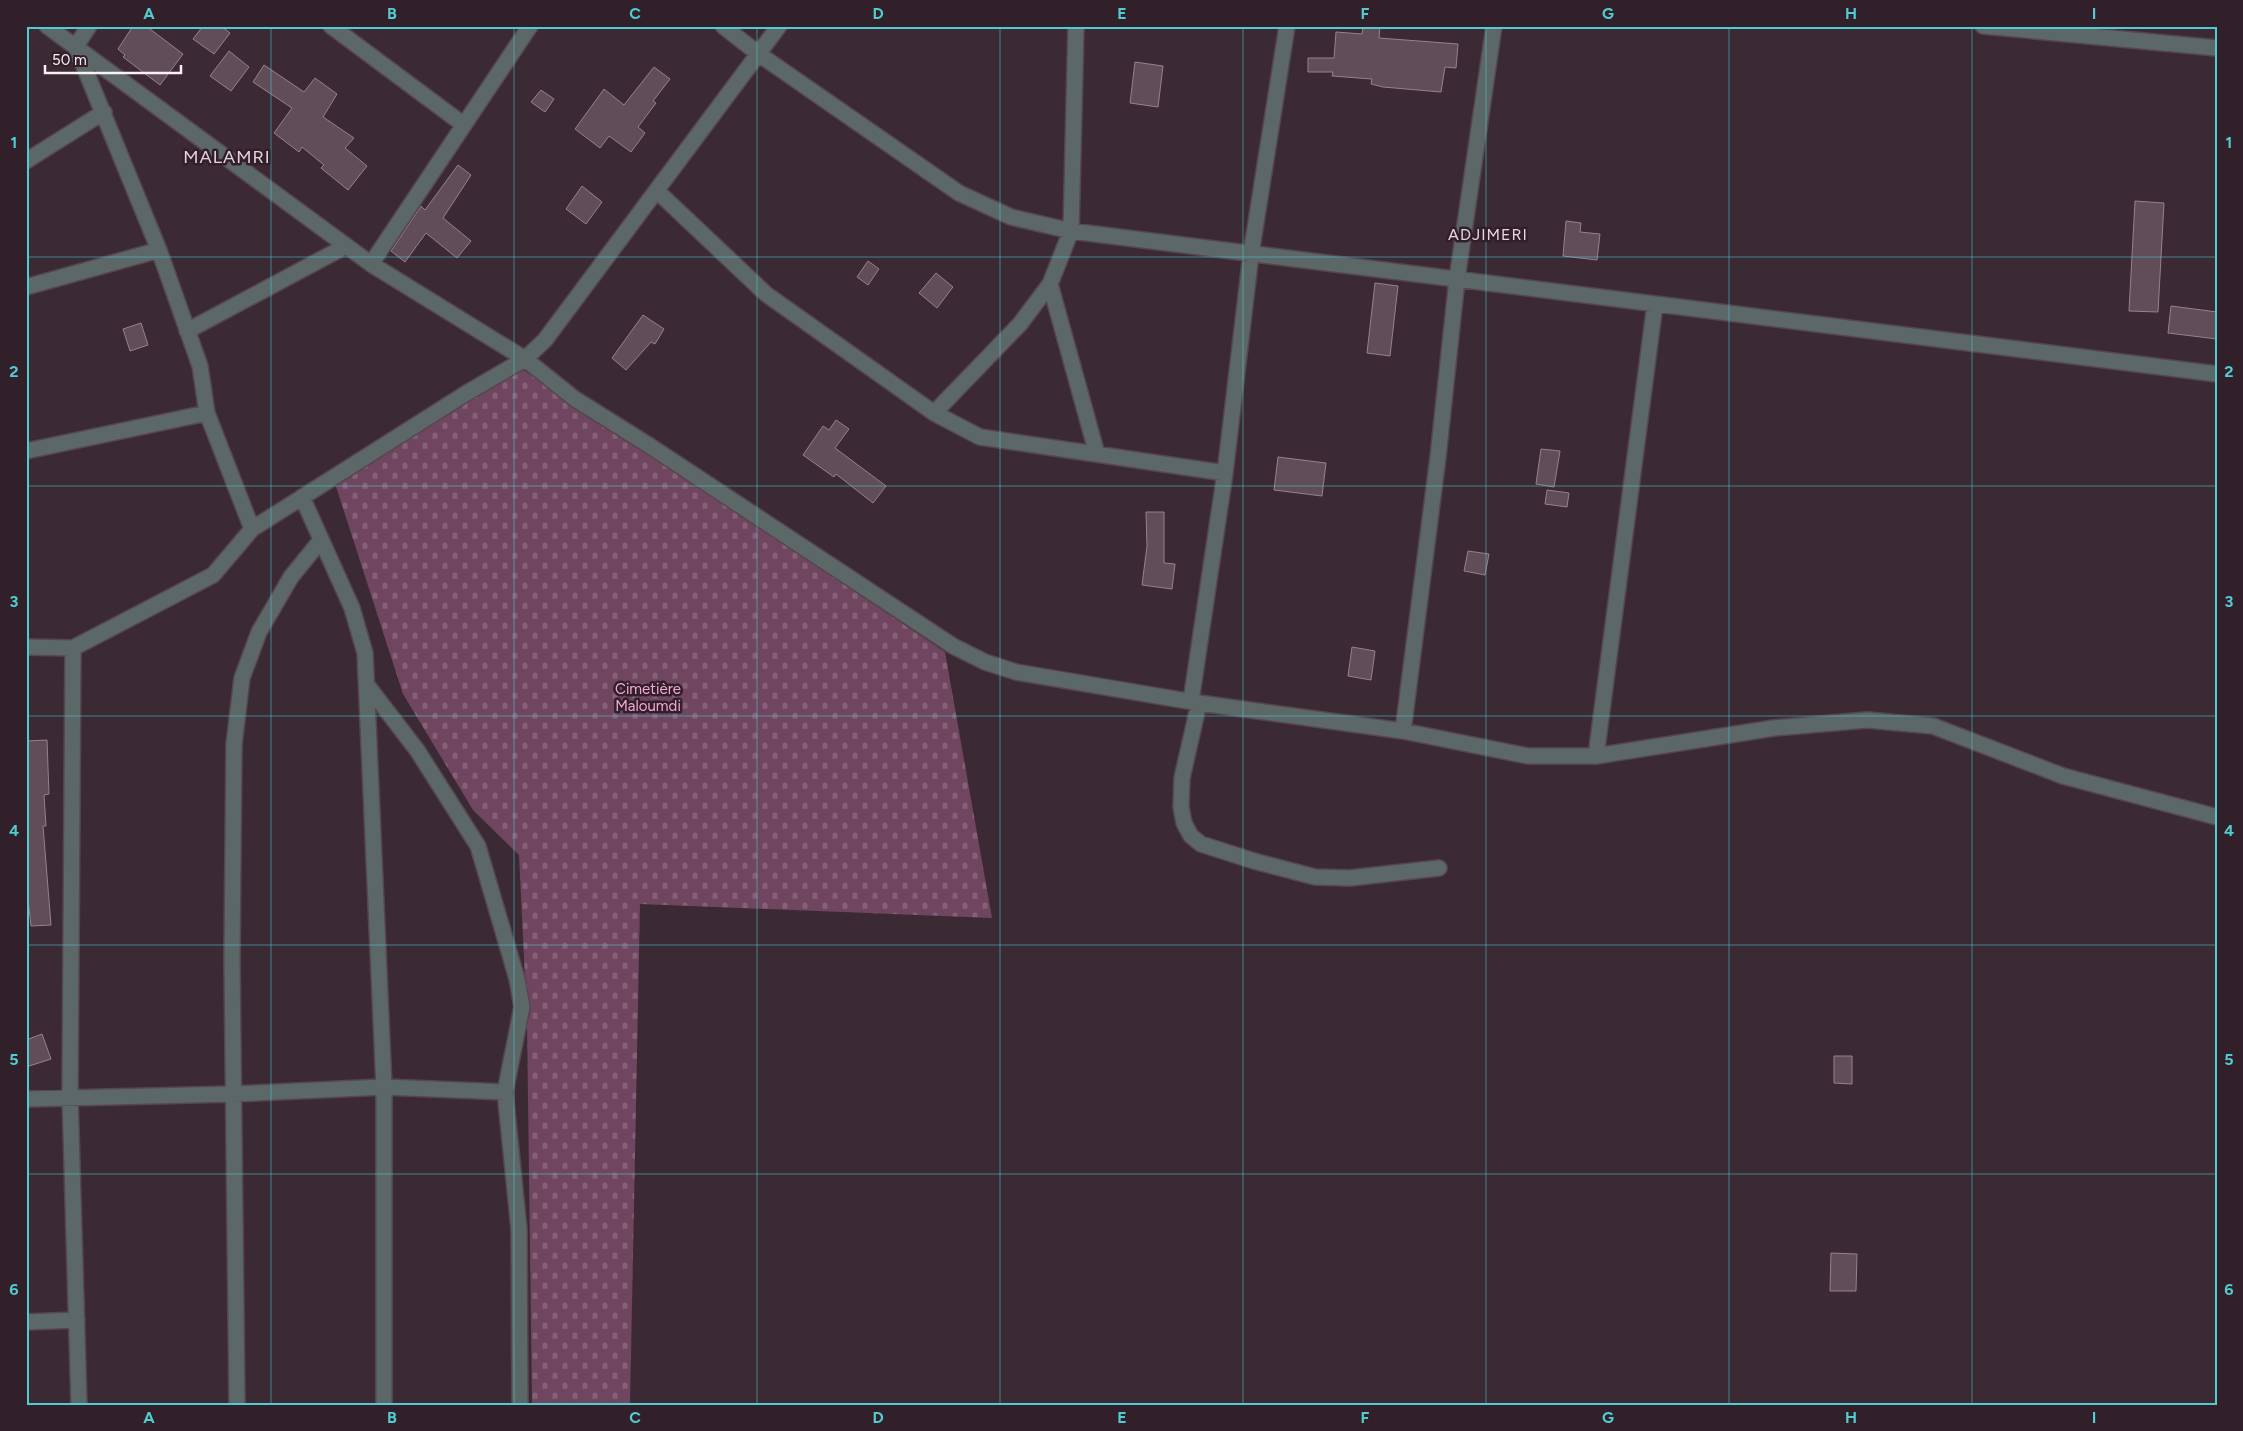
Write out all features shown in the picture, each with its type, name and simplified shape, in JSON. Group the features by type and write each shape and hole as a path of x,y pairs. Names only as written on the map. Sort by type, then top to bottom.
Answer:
{"street":[{"path":"46,26 76,46 371,264 525,360 575,399 658,451 953,646 1016,672 1195,702 1403,731 1528,756 1596,756 1774,728 1867,720 1933,726 2063,776 2217,817"},
{"path":"76,46 89,26"},
{"path":"331,26 464,125"},
{"path":"371,264 530,26"},
{"path":"723,26 760,55 960,192 1011,217 1071,232 2217,374"},
{"path":"26,647 73,648 213,575 252,529 465,394 525,360 545,340 760,55 779,26"},
{"path":"934,413 1020,324 1050,284 1071,232 1076,26"},
{"path":"1287,26 1251,254 1195,702 1182,778 1181,807 1184,823 1191,836 1201,844 1254,861 1315,877 1350,878 1439,868"},
{"path":"1403,731 1438,457 1457,279 1494,26"},
{"path":"1983,26 2217,48"},
{"path":"76,46 159,250 200,366 207,413 252,529"},
{"path":"26,161 104,112"},
{"path":"657,191 766,294 934,413 980,437 1225,473"},
{"path":"188,331 346,246"},
{"path":"26,287 159,250"},
{"path":"1050,284 1097,454"},
{"path":"1596,756 1655,304"},
{"path":"26,451 207,413"},
{"path":"302,497 352,608 366,653 384,1087 384,1405"},
{"path":"237,1405 232,960 234,744 242,678 259,632 286,585 321,540"},
{"path":"73,648 70,1096 79,1405"},
{"path":"367,686 417,750 478,846 517,979 522,1007 505,1092 519,1229 520,1405"},
{"path":"26,1099 70,1096 233,1094 384,1087 505,1092"},
{"path":"26,1322 77,1320"}],"green space":[{"name":"Cimetière Maloumdi","path":"522,369 945,652 992,918 640,904 630,1405 532,1405 527,1019 519,855 473,810 403,694 331,471"}],"building":[{"path":"133,26 146,26 183,54 160,85 123,57 125,55 118,49"},
{"path":"203,26 221,26 230,33 214,54 193,39"},
{"path":"1363,26 1380,26 1379,38 1458,44 1456,68 1445,67 1441,92 1383,87 1371,84 1372,79 1332,76 1333,72 1308,72 1308,58 1334,58 1336,32 1362,34"},
{"path":"229,51 249,67 231,91 210,76"},
{"path":"1135,62 1163,66 1158,107 1130,103"},
{"path":"264,65 304,92 315,78 337,94 323,117 354,138 345,148 367,166 348,190 321,168 324,165 302,147 299,152 274,133 292,108 253,82"},
{"path":"654,67 670,79 653,101 656,103 638,127 645,133 631,152 609,136 600,148 575,129 604,89 624,105"},
{"path":"541,90 554,99 545,112 531,102"},
{"path":"458,165 471,175 443,218 471,241 457,258 426,233 405,262 391,251 421,206 425,210"},
{"path":"582,186 602,202 586,224 566,209"},
{"path":"2135,201 2164,203 2158,312 2129,311"},
{"path":"1566,221 1581,223 1580,232 1600,234 1597,260 1563,256"},
{"path":"868,261 879,269 868,285 857,277"},
{"path":"936,273 953,287 937,308 919,293"},
{"path":"1375,283 1398,286 1390,356 1367,353"},
{"path":"2171,306 2217,312 2217,339 2168,333"},
{"path":"643,315 664,329 655,344 651,342 626,370 612,358"},
{"path":"141,323 148,345 130,351 123,329"},
{"path":"836,420 849,429 835,448 886,486 873,503 836,474 834,477 803,455 823,426 829,430"},
{"path":"1541,449 1560,451 1554,487 1536,484"},
{"path":"1278,457 1326,463 1322,496 1274,490"},
{"path":"1547,490 1569,493 1567,507 1545,504"},
{"path":"1146,512 1164,512 1164,563 1175,564 1172,589 1142,585 1147,546"},
{"path":"1468,551 1489,554 1485,575 1464,571"},
{"path":"1352,647 1375,651 1371,680 1348,676"},
{"path":"47,740 49,794 44,795 46,826 43,826 51,925 31,926 26,881 26,741"},
{"path":"42,1034 51,1059 26,1067 26,1040"},
{"path":"1834,1056 1852,1056 1852,1084 1834,1083"},
{"path":"1831,1253 1857,1254 1856,1291 1830,1291"}],"district":[{"name":"MALAMRI","path":"227,157"},
{"name":"ADJIMERI","path":"1488,234"}]}
